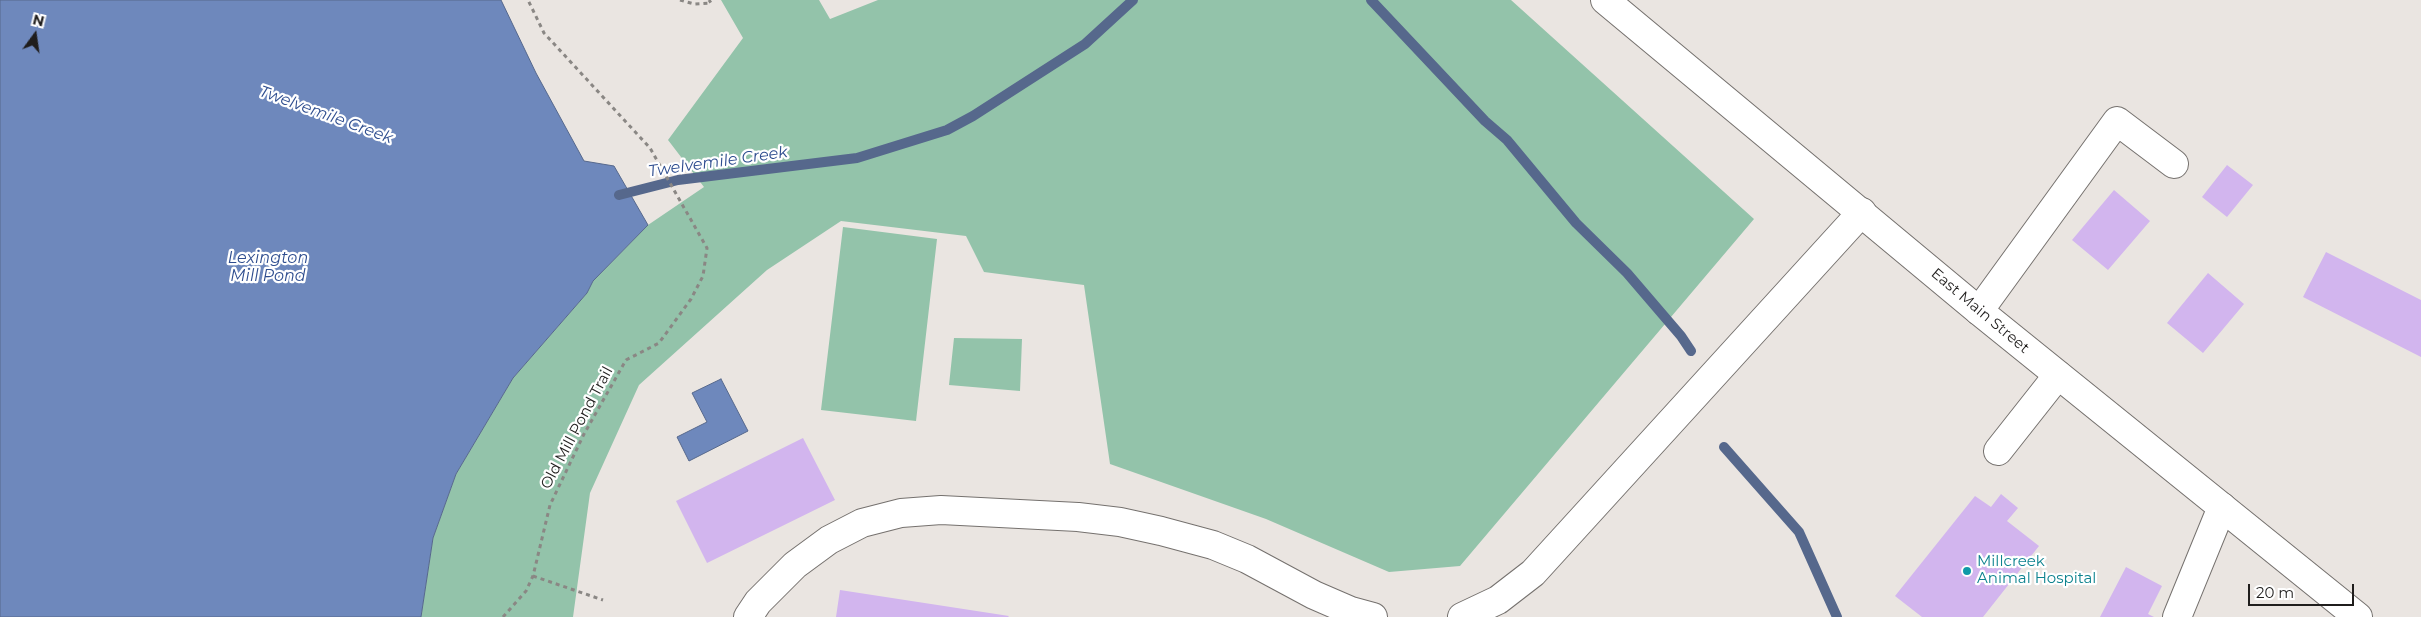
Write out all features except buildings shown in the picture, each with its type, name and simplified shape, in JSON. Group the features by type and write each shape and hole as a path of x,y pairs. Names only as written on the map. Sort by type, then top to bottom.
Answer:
{"street":[{"name":"East Main Street","path":"1605,0 1979,311 2222,507 2351,615"},
{"path":"1979,311 2117,121 2174,164"},
{"path":"1462,617 1498,600 1533,573 1862,212"},
{"path":"1998,451 2058,375"},
{"path":"2177,617 2222,507"},
{"path":"748,617 758,602 795,565 828,540 862,523 901,513 940,510 1078,517 1120,522 1161,531 1213,546 1247,559 1314,595 1351,612 1373,617"}],"path":[{"name":"Old Mill Pond Trail","path":"503,617 526,591 533,576 550,505 593,418 626,360 659,342 691,299 703,276 707,248 700,232 650,148 544,33 528,0"},
{"path":"680,0 694,4 711,3 708,0"},
{"path":"533,576 602,600"}],"green space":[{"path":"721,0 819,0 830,19 878,0 1511,0 1754,219 1460,566 1389,572 1266,519 1110,464 1084,285 984,272 966,236 841,221 767,270 639,385 590,493 573,617 421,617 433,538 456,474 513,378 587,293 593,281 648,225 704,187 668,140 743,38"},
{"path":"843,227 937,239 916,421 821,410"},
{"path":"954,338 1022,339 1020,391 949,385"}],"water":[{"name":"Lexington Mill Pond","path":"0,0 501,0 536,73 584,161 614,166 648,225 593,281 587,293 513,378 456,474 433,538 421,617 0,617"},
{"path":"721,379 748,431 689,461 677,437 707,422 692,393"}],"waterway":[{"name":"Twelvemile Creek","path":"619,195 678,180 857,158 947,130 973,116 1085,44 1133,0"},
{"path":"1371,0 1485,121 1507,140 1576,223 1627,273 1681,336 1691,351"},
{"path":"1724,447 1799,532 1837,617"}],"place":[{"name":"Millcreek Animal Hospital","path":"1967,571"}]}
